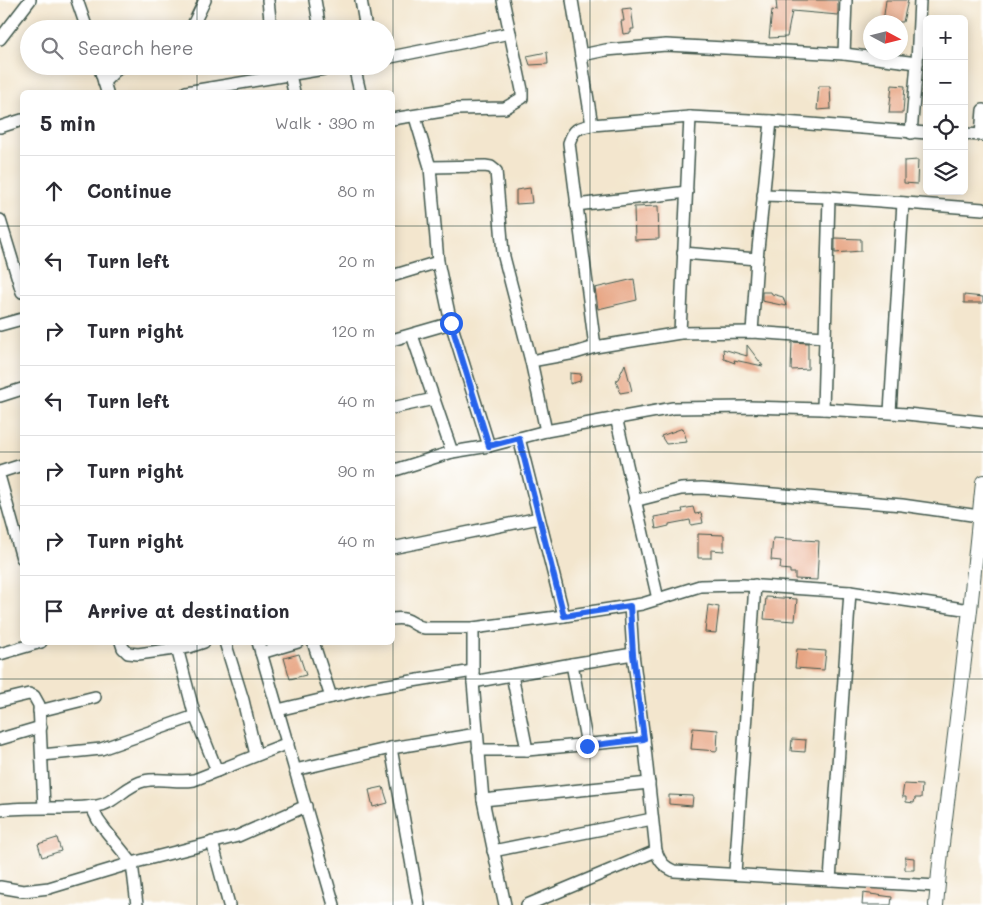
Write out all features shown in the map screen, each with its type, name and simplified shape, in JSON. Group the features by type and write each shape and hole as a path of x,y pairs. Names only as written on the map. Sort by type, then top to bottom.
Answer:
{"street":[{"path":"0,39 30,0"},
{"path":"77,0 84,20"},
{"path":"195,20 205,0"},
{"path":"268,0 270,20"},
{"path":"316,0 319,20"},
{"path":"361,0 364,20"},
{"path":"395,119 456,109 505,108 522,98 522,90 503,0"},
{"path":"572,0 592,125"},
{"path":"844,54 846,0"},
{"path":"911,133 920,0"},
{"path":"395,56 510,33"},
{"path":"582,55 606,50 666,45 844,54 917,63"},
{"path":"105,87 114,75"},
{"path":"195,90 262,75"},
{"path":"290,75 294,90"},
{"path":"356,75 360,90"},
{"path":"968,134 982,135 983,110"},
{"path":"415,117 430,167 438,262 451,323 489,446"},
{"path":"680,334 690,117"},
{"path":"595,347 569,143 572,134 578,128 592,125 690,117 771,121 923,133"},
{"path":"0,127 20,121"},
{"path":"752,332 757,259 771,121"},
{"path":"430,167 486,166 492,167 496,171 503,253 531,361 546,430"},
{"path":"576,205 687,192"},
{"path":"763,195 983,209"},
{"path":"823,409 829,198"},
{"path":"890,412 903,203"},
{"path":"0,220 20,285"},
{"path":"683,253 757,259"},
{"path":"395,271 438,262"},
{"path":"0,324 20,319"},
{"path":"395,339 451,323"},
{"path":"531,361 576,353 595,347 680,334 752,332 824,337"},
{"path":"412,335 452,452"},
{"path":"0,396 20,390"},
{"path":"395,407 434,399"},
{"path":"395,469 452,452 489,446 546,430 673,408 748,407 890,412 983,422"},
{"path":"616,417 658,599"},
{"path":"519,438 564,616"},
{"path":"0,472 20,466"},
{"path":"0,478 19,529"},
{"path":"936,905 983,482"},
{"path":"634,501 681,489 702,488 902,505 979,516"},
{"path":"395,547 539,518"},
{"path":"395,619 406,619 425,628 473,628 630,606 700,586 755,585 850,592 970,610"},
{"path":"734,874 755,585"},
{"path":"830,880 850,592"},
{"path":"630,606 633,654 656,851 659,860 664,866 674,871 938,886"},
{"path":"473,628 473,677 483,800 505,905"},
{"path":"0,654 31,645"},
{"path":"122,645 128,652 138,654 189,648 196,645"},
{"path":"226,645 243,700 256,755"},
{"path":"279,645 260,648 334,905"},
{"path":"314,645 331,697"},
{"path":"177,648 195,716 217,771"},
{"path":"278,710 370,688 512,674 633,654"},
{"path":"572,664 587,746"},
{"path":"512,674 527,750"},
{"path":"0,701 29,694 34,696 39,705 44,807"},
{"path":"39,711 95,697"},
{"path":"42,755 101,749 195,716"},
{"path":"0,739 40,727"},
{"path":"295,770 391,748 477,734"},
{"path":"478,750 527,750 587,746 644,739"},
{"path":"0,810 104,804 142,781 182,782 194,780 288,743"},
{"path":"391,748 419,905"},
{"path":"483,800 649,783"},
{"path":"91,806 98,820 132,863 137,905"},
{"path":"0,887 23,891 49,888 132,863 238,836 306,806"},
{"path":"493,851 652,819"},
{"path":"212,842 229,905"},
{"path":"527,905 656,851"}],"building":[{"path":"776,0 838,0 838,15 792,11 787,37 769,38 772,10 777,11"},
{"path":"886,0 908,0 905,15 884,15"},
{"path":"631,8 634,29 631,29 631,33 623,34 621,21 624,21 622,9"},
{"path":"547,52 548,64 530,65 527,56"},
{"path":"892,85 905,86 903,113 889,113"},
{"path":"819,86 830,86 831,109 817,110"},
{"path":"918,160 917,184 904,183 904,161"},
{"path":"530,188 532,203 516,204 516,190"},
{"path":"658,206 659,239 635,240 634,207"},
{"path":"835,238 861,239 861,251 835,253"},
{"path":"634,279 637,300 598,309 595,288"},
{"path":"762,292 771,292 783,297 786,306 762,301"},
{"path":"964,295 983,297 983,303 964,303"},
{"path":"792,342 808,343 808,369 791,370"},
{"path":"747,345 763,366 734,360 735,363 724,359 723,349 747,356"},
{"path":"625,364 632,391 620,393 616,380"},
{"path":"570,373 581,374 580,381 570,384"},
{"path":"683,428 687,442 666,444 661,436"},
{"path":"693,507 695,514 701,513 703,523 691,525 690,520 669,524 669,526 656,529 654,517 683,512 682,509"},
{"path":"698,534 724,535 724,551 711,550 711,558 698,558"},
{"path":"773,538 819,541 817,580 795,579 795,573 790,573 790,570 780,569 781,561 771,560"},
{"path":"766,597 797,599 795,621 764,619"},
{"path":"708,605 719,607 716,633 705,632"},
{"path":"797,649 826,651 824,670 795,668"},
{"path":"299,654 306,675 290,679 284,658"},
{"path":"693,728 718,730 717,751 691,749"},
{"path":"792,739 806,740 805,752 791,751"},
{"path":"904,784 922,785 921,798 915,798 914,803 906,802 906,797 902,797"},
{"path":"383,787 388,803 373,807 369,790"},
{"path":"669,795 693,796 692,806 669,804"},
{"path":"57,838 61,851 42,857 38,844"},
{"path":"905,857 914,858 914,870 905,870"},
{"path":"863,893 892,897 891,905 862,905"}],"route":[{"path":"451,323 489,446 519,438 564,616 630,606 633,654 644,739 587,746"}]}
